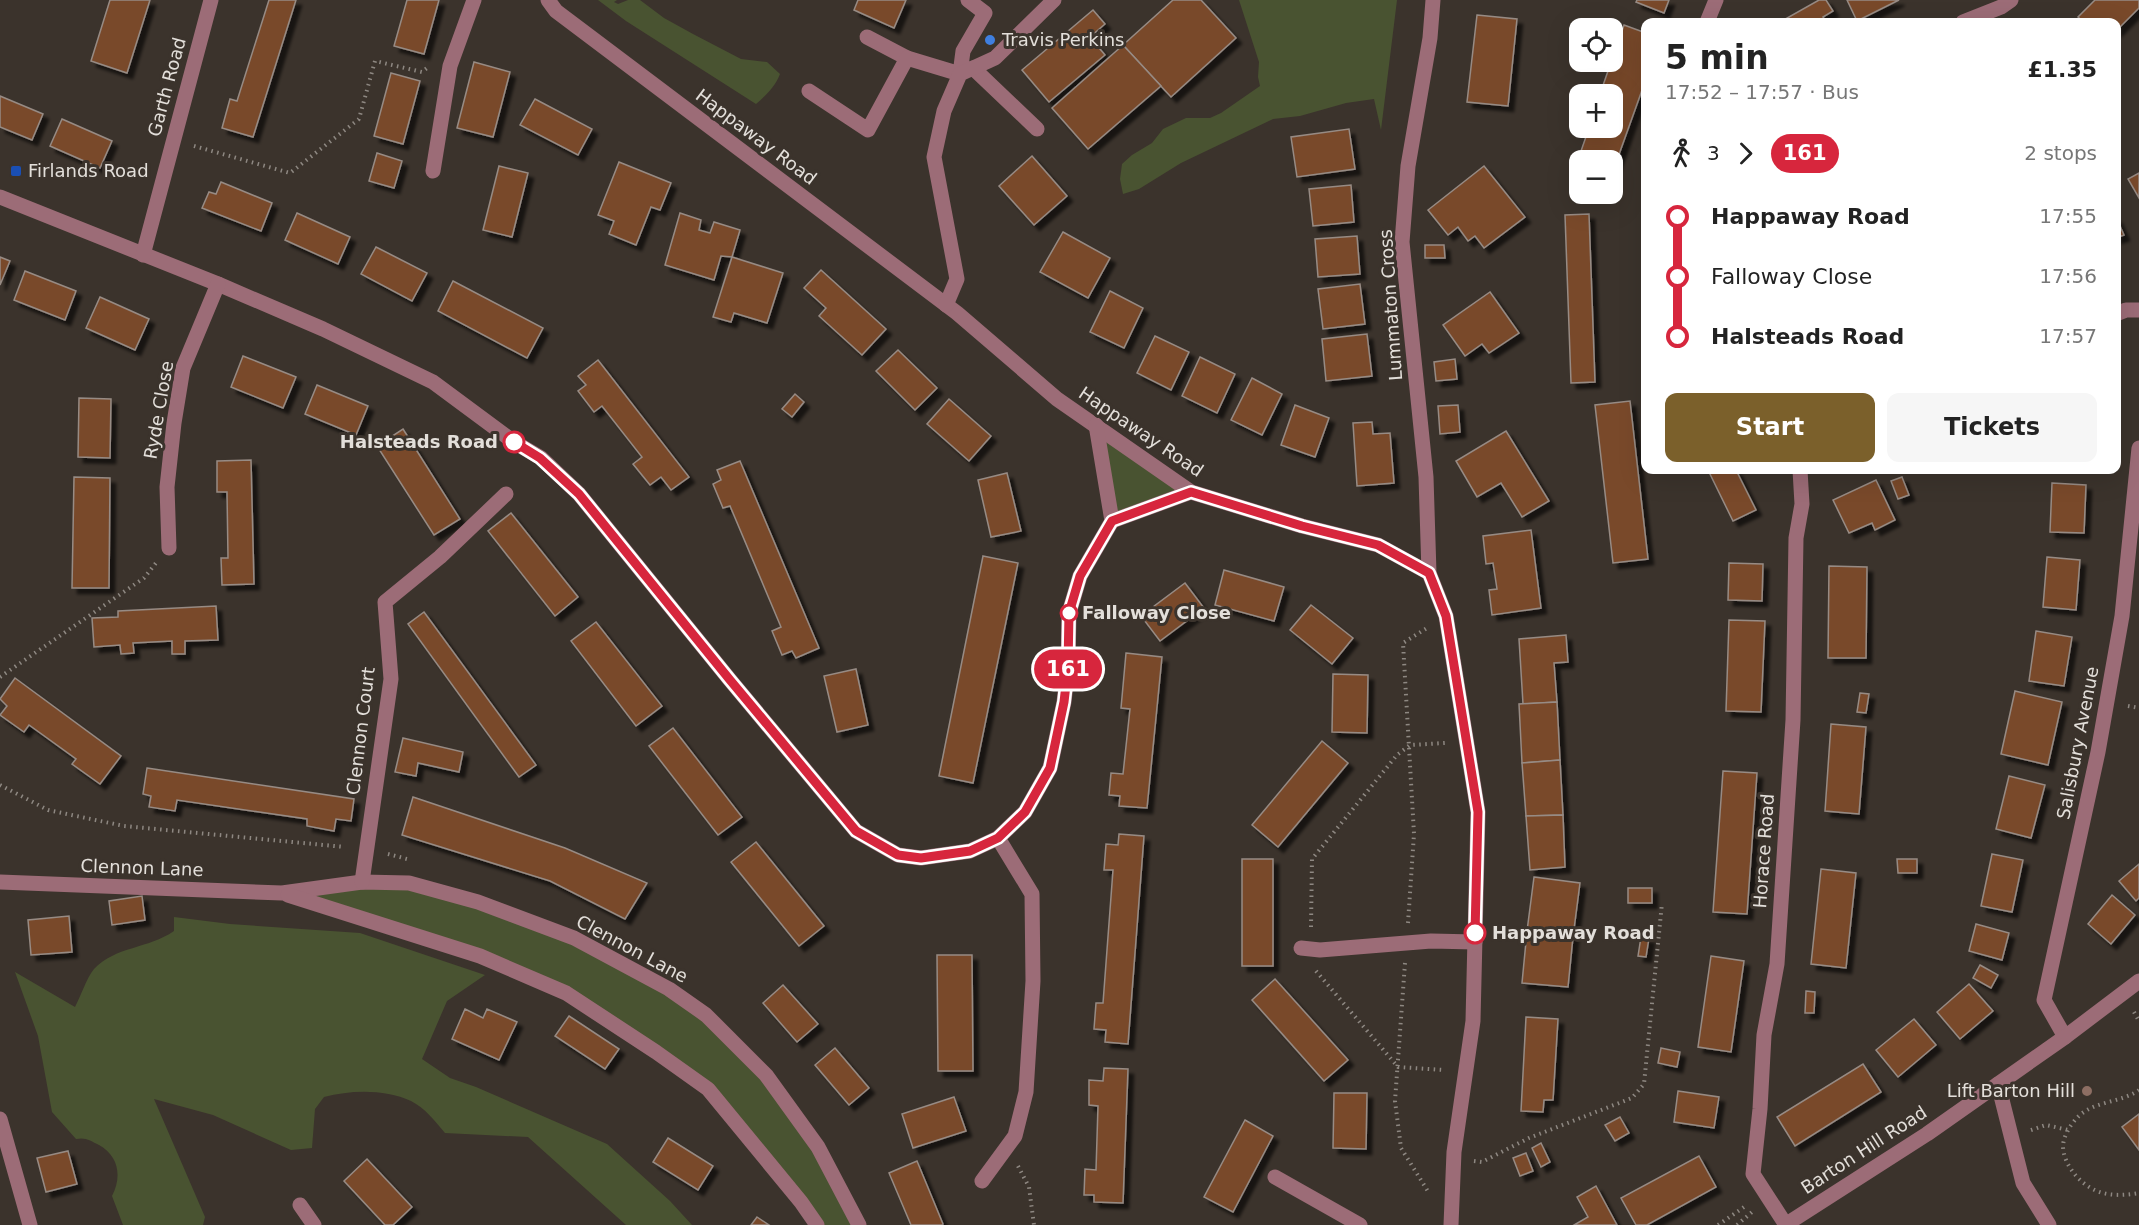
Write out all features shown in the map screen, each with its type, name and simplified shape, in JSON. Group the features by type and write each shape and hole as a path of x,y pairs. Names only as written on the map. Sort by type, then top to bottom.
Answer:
{"street":[{"name":"Garth Road","path":"143,255 211,0"},
{"path":"433,171 450,66 474,0"},
{"name":"Happaway Road","path":"548,0 556,11 946,305 1057,399 1191,492 1302,526 1378,545 1429,573"},
{"path":"967,71 963,51 985,13 968,0"},
{"path":"946,305 957,279 934,157 944,111 967,71 995,58 1054,0"},
{"name":"Lummaton Cross","path":"1429,573 1426,477 1402,242 1408,166 1430,38 1433,0"},
{"path":"1709,18 1716,0"},
{"path":"1973,18 2001,7 2011,0"},
{"path":"867,36 907,58 967,71 1037,129"},
{"path":"808,91 868,130 907,58"},
{"path":"0,197 324,329 433,382 514,442 540,458 579,494 856,831 898,855 921,858 970,851 998,838 1025,812 1050,768 1064,702 1068,667 1069,613 1080,576 1112,521 1191,492"},
{"name":"Ryde Close","path":"169,548 167,487 183,368 218,284"},
{"path":"2121,312 2139,310"},
{"path":"1096,425 1112,521"},
{"name":"Salisbury Avenue","path":"2065,1037 2044,1000 2098,752 2122,616 2139,447"},
{"name":"Horace Road","path":"1785,1225 1753,1174 1760,1109 1764,1035 1777,964 1793,720 1796,538 1802,504 1800,474"},
{"name":"Clennon Court","path":"362,882 391,679 385,602 440,557 506,494"},
{"path":"1429,573 1446,616 1478,812 1473,1020 1454,1157 1451,1225"},
{"path":"982,1181 1015,1136 1026,1092 1033,981 1032,894 998,838"},
{"name":"Clennon Lane","path":"0,882 282,893 362,882 410,883 478,902 574,938 669,988 706,1015 766,1075 818,1147 859,1225"},
{"name":"Clennon Lane","path":"282,893 480,956 566,993 708,1089 801,1202 817,1225"},
{"path":"1306,949 1320,950 1431,941 1475,942"},
{"name":"Barton Hill Road","path":"1785,1225 1928,1134 2065,1037 2139,981"},
{"path":"1998,1084 2023,1183 2049,1225"},
{"path":"0,1119 30,1225"},
{"path":"1275,1177 1360,1225"},
{"path":"300,1205 314,1225"}],"path":[{"path":"174,140 290,173 359,118 375,61 422,72 433,62 450,66"},
{"path":"0,677 144,578 169,548"},
{"path":"1432,1197 1401,1148 1395,1101 1414,834 1404,643 1446,616"},
{"path":"1466,741 1410,745 1397,755 1312,859 1306,949 1309,964 1398,1067 1466,1071"},
{"path":"0,785 48,810 124,826 355,848"},
{"path":"1454,1157 1482,1162 1529,1137 1632,1098 1644,1084 1662,903"},
{"path":"2139,1090 2118,1100 2092,1108 2079,1116 2068,1130 2063,1146 2070,1168 2080,1180 2100,1192 2122,1196 2139,1193"},
{"path":"2011,1136 2046,1125 2068,1130"},
{"path":"1008,1146 1029,1187 1034,1225"},
{"path":"1718,1225 1748,1204 1753,1213 1737,1225"}],"green space":[{"path":"598,0 617,0 614,2 618,4 628,0 640,0 664,18 741,59 767,62 780,74 778,79 756,104 626,21"},
{"path":"1239,0 1397,0 1381,130 1374,99 1346,103 1300,116 1273,119 1181,163 1139,189 1123,194 1120,179 1122,164 1152,143 1163,129 1186,118 1210,118 1260,86 1259,62"},
{"path":"1096,425 1191,492 1112,521"},
{"path":"362,882 478,902 669,989 766,1075 859,1225 817,1225 708,1089 566,993 282,893"},
{"path":"174,917 230,924 360,933 485,975 447,1001 422,1059 450,1078 607,1144 670,1201 692,1225 626,1225 528,1137 445,1133 434,1119 411,1101 390,1094 368,1092 324,1097 315,1109 312,1148 291,1150 213,1115 154,1099 205,1217 203,1225 123,1225 112,1196 118,1174 115,1161 99,1145 91,1141 76,1139 52,1112 38,1036 15,972 75,1007 94,969 112,956 164,937 174,931"}],"building":[{"path":"110,0 150,0 127,73 91,61"},
{"path":"269,0 296,0 253,137 222,128 230,99 237,101"},
{"path":"407,0 439,0 424,54 394,46"},
{"path":"858,0 906,0 894,28 854,10"},
{"path":"1173,0 1201,0 1236,38 1171,97 1123,45"},
{"path":"1637,0 1669,0 1664,13 1636,2"},
{"path":"1819,0 1826,0 1833,11 1824,18 1787,18"},
{"path":"1847,0 1899,0 1863,18 1856,18"},
{"path":"2095,0 2139,0 2139,8 2121,26 2121,18 2078,17"},
{"path":"1093,10 1105,24 1090,37 1105,55 1049,102 1022,70"},
{"path":"1477,15 1517,19 1508,106 1467,102"},
{"path":"1624,25 1641,31 1641,93 1621,150 1581,150 1586,138 1623,138 1623,84 1603,84 1608,72 1623,72"},
{"path":"1123,45 1161,86 1088,149 1052,108"},
{"path":"474,62 510,72 493,137 457,128"},
{"path":"391,73 420,81 403,144 374,136"},
{"path":"0,96 43,114 32,140 0,127"},
{"path":"535,99 592,129 578,155 520,125"},
{"path":"62,119 112,141 100,168 50,146"},
{"path":"1349,129 1355,169 1297,177 1291,137"},
{"path":"377,153 402,161 394,188 369,181"},
{"path":"1032,156 1067,196 1034,225 999,186"},
{"path":"619,162 671,183 660,210 651,207 636,245 609,234 614,221 598,215"},
{"path":"499,166 528,173 512,237 483,230"},
{"path":"1484,166 1525,217 1484,248 1475,236 1468,241 1458,227 1448,235 1428,210"},
{"path":"2139,173 2139,198 2128,179"},
{"path":"221,182 272,203 261,231 202,208 209,192 216,194"},
{"path":"1351,185 1354,222 1313,226 1309,189"},
{"path":"297,213 350,237 338,264 285,240"},
{"path":"680,213 701,220 699,230 710,233 714,222 740,230 732,257 721,256 714,280 665,265"},
{"path":"1589,214 1595,382 1571,383 1565,215"},
{"path":"1063,232 1110,258 1088,298 1040,272"},
{"path":"1357,236 1360,274 1318,277 1315,239"},
{"path":"1425,245 1444,245 1445,258 1425,258"},
{"path":"376,247 427,273 412,301 361,274"},
{"path":"0,257 10,261 0,285"},
{"path":"732,257 783,273 767,323 734,313 731,322 713,317"},
{"path":"821,270 886,329 862,355 819,316 826,308 804,288"},
{"path":"25,271 76,291 65,320 14,300"},
{"path":"453,281 543,328 527,358 438,311"},
{"path":"1360,284 1365,324 1323,329 1318,289"},
{"path":"1110,291 1143,308 1124,348 1090,332"},
{"path":"1490,292 1519,333 1489,353 1482,344 1465,356 1443,325"},
{"path":"100,297 149,319 135,350 86,328"},
{"path":"1367,334 1372,376 1326,381 1322,339"},
{"path":"1155,336 1189,352 1171,390 1137,373"},
{"path":"898,350 937,388 915,410 876,371"},
{"path":"243,356 296,377 283,408 231,387"},
{"path":"1200,357 1235,374 1217,413 1182,396"},
{"path":"1455,359 1457,379 1436,381 1434,362"},
{"path":"598,360 689,477 671,490 661,477 650,485 633,464 642,457 602,406 594,412 578,391 586,385 578,376"},
{"path":"1252,378 1282,394 1262,435 1231,420"},
{"path":"317,385 368,406 356,435 305,414"},
{"path":"795,394 804,402 792,417 782,409"},
{"path":"79,398 111,399 110,458 78,457"},
{"path":"949,399 991,436 969,461 927,424"},
{"path":"1630,401 1648,559 1613,563 1595,405"},
{"path":"1295,405 1329,418 1315,457 1281,445"},
{"path":"1458,405 1460,432 1440,434 1438,406"},
{"path":"1372,422 1373,434 1390,433 1394,483 1357,486 1353,423"},
{"path":"403,429 460,519 434,535 377,446"},
{"path":"1506,431 1549,501 1522,517 1501,483 1477,497 1456,461"},
{"path":"251,460 254,584 222,585 221,558 228,558 227,492 217,492 217,461"},
{"path":"740,461 819,648 796,658 792,651 782,655 772,631 781,627 730,506 723,508 713,484 721,480 717,470"},
{"path":"1007,473 1021,531 991,537 978,480"},
{"path":"1710,474 1738,474 1756,510 1733,521"},
{"path":"74,477 110,478 109,588 72,588"},
{"path":"1902,477 1909,495 1898,499 1891,481"},
{"path":"1876,480 1895,520 1875,530 1872,523 1849,533 1833,500"},
{"path":"2052,483 2086,485 2084,533 2050,532"},
{"path":"511,513 578,597 555,616 488,531"},
{"path":"1531,530 1541,608 1492,615 1489,590 1497,589 1493,563 1486,564 1483,536"},
{"path":"983,556 1018,563 973,783 939,776"},
{"path":"2047,557 2080,560 2076,610 2043,607"},
{"path":"1729,563 1763,564 1762,601 1728,600"},
{"path":"1829,566 1867,567 1866,658 1828,658"},
{"path":"1224,570 1284,587 1274,621 1215,605"},
{"path":"1185,583 1204,608 1160,641 1141,616"},
{"path":"1311,605 1353,638 1332,664 1290,630"},
{"path":"216,606 218,640 185,641 185,654 172,654 172,641 133,643 134,653 121,654 120,645 94,647 92,618 118,617 118,611"},
{"path":"424,612 536,765 519,777 408,624"},
{"path":"1729,620 1765,621 1761,712 1726,711"},
{"path":"596,622 662,706 636,726 571,641"},
{"path":"2036,631 2072,637 2064,686 2029,681"},
{"path":"1566,635 1568,662 1554,663 1557,702 1523,704 1519,639"},
{"path":"1126,653 1162,657 1147,808 1119,806 1120,796 1109,795 1111,773 1123,774 1130,709 1121,708"},
{"path":"856,669 868,725 837,732 824,676"},
{"path":"1333,674 1368,675 1367,733 1332,732"},
{"path":"15,678 121,756 100,784 72,764 76,759 29,725 24,732 0,715 7,706 0,699"},
{"path":"2015,691 2062,702 2048,765 2001,754"},
{"path":"1860,693 1869,694 1866,713 1857,712"},
{"path":"1557,702 1560,760 1522,763 1519,704"},
{"path":"1831,724 1866,727 1859,814 1825,811"},
{"path":"673,728 742,817 718,835 649,746"},
{"path":"403,738 463,752 459,772 418,763 416,776 395,772"},
{"path":"1322,741 1348,763 1278,847 1252,825"},
{"path":"1560,760 1563,815 1526,816 1522,763"},
{"path":"147,768 354,799 351,821 336,819 334,831 307,826 307,819 177,800 175,811 149,807 151,796 143,794"},
{"path":"1723,771 1757,773 1747,914 1713,912"},
{"path":"2009,776 2045,785 2031,838 1996,829"},
{"path":"413,797 565,848 647,883 625,919 550,881 402,835"},
{"path":"1563,815 1565,867 1530,870 1526,816"},
{"path":"1119,834 1144,836 1128,1044 1105,1042 1106,1030 1094,1029 1096,1003 1103,1003 1113,870 1104,870 1106,844 1118,845"},
{"path":"756,842 824,926 799,946 731,862"},
{"path":"1992,854 2023,860 2012,912 1981,906"},
{"path":"1242,859 1273,859 1273,966 1242,966"},
{"path":"1897,859 1917,859 1917,873 1898,873"},
{"path":"2139,864 2139,898 2136,901 2119,881"},
{"path":"1821,869 1856,873 1846,968 1811,964"},
{"path":"1534,877 1580,883 1573,937 1527,931"},
{"path":"1628,888 1652,888 1652,903 1628,903"},
{"path":"2112,895 2135,915 2111,944 2088,924"},
{"path":"142,896 145,920 112,925 109,901"},
{"path":"69,916 72,952 31,955 28,920"},
{"path":"1976,924 2009,933 2002,960 1969,951"},
{"path":"1527,931 1573,937 1568,987 1522,983"},
{"path":"1641,937 1649,938 1646,957 1638,956"},
{"path":"937,955 972,955 973,1071 938,1071"},
{"path":"1711,956 1744,961 1731,1052 1698,1047"},
{"path":"1980,965 1998,975 1991,988 1973,978"},
{"path":"1275,979 1348,1060 1324,1081 1252,1000"},
{"path":"1969,984 1993,1011 1960,1039 1937,1012"},
{"path":"783,985 818,1024 797,1042 763,1003"},
{"path":"1806,991 1815,992 1814,1013 1805,1013"},
{"path":"465,1009 483,1018 487,1009 517,1022 499,1060 452,1039"},
{"path":"569,1016 619,1049 605,1069 555,1036"},
{"path":"1526,1017 1558,1019 1553,1100 1544,1100 1543,1112 1521,1111"},
{"path":"1914,1019 1936,1045 1898,1077 1876,1050"},
{"path":"835,1048 869,1088 849,1105 815,1065"},
{"path":"1661,1048 1680,1052 1677,1067 1658,1063"},
{"path":"1863,1064 1881,1092 1795,1146 1777,1117"},
{"path":"1104,1068 1128,1069 1123,1203 1094,1202 1094,1195 1084,1195 1085,1169 1096,1170 1098,1106 1089,1105 1089,1080 1103,1081"},
{"path":"1678,1091 1719,1097 1714,1128 1674,1122"},
{"path":"1334,1093 1367,1093 1366,1149 1333,1148"},
{"path":"954,1097 966,1131 913,1148 902,1114"},
{"path":"2139,1114 2139,1150 2122,1127"},
{"path":"1620,1117 1629,1133 1615,1141 1605,1125"},
{"path":"1245,1120 1273,1136 1233,1212 1204,1197"},
{"path":"668,1138 713,1166 698,1190 653,1162"},
{"path":"1541,1143 1550,1162 1541,1167 1532,1148"},
{"path":"68,1151 77,1184 46,1192 37,1158"},
{"path":"1526,1153 1533,1171 1520,1176 1513,1158"},
{"path":"1699,1156 1716,1187 1647,1225 1636,1225 1621,1198"},
{"path":"367,1159 412,1207 393,1225 385,1225 344,1181"},
{"path":"917,1161 942,1225 911,1225 889,1173"},
{"path":"1596,1186 1617,1225 1574,1225 1588,1217 1577,1197"},
{"path":"757,1217 769,1225 751,1225"}],"bus line":[{"name":"161","path":"514,442 540,458 579,494 856,831 898,855 921,858 970,851 998,838 1025,812 1050,768 1064,702 1068,667 1069,613 1080,576 1112,521 1191,492 1302,526 1378,545 1429,573 1446,616 1456,689 1478,812 1475,933"}],"place":[{"name":"Travis Perkins","path":"990,40"},
{"name":"Firlands Road","path":"16,171"},
{"name":"Halsteads Road","path":"514,442"},
{"name":"Falloway Close","path":"1069,613"},
{"name":"Happaway Road","path":"1475,933"},
{"name":"Lift Barton Hill","path":"2087,1091"}]}
